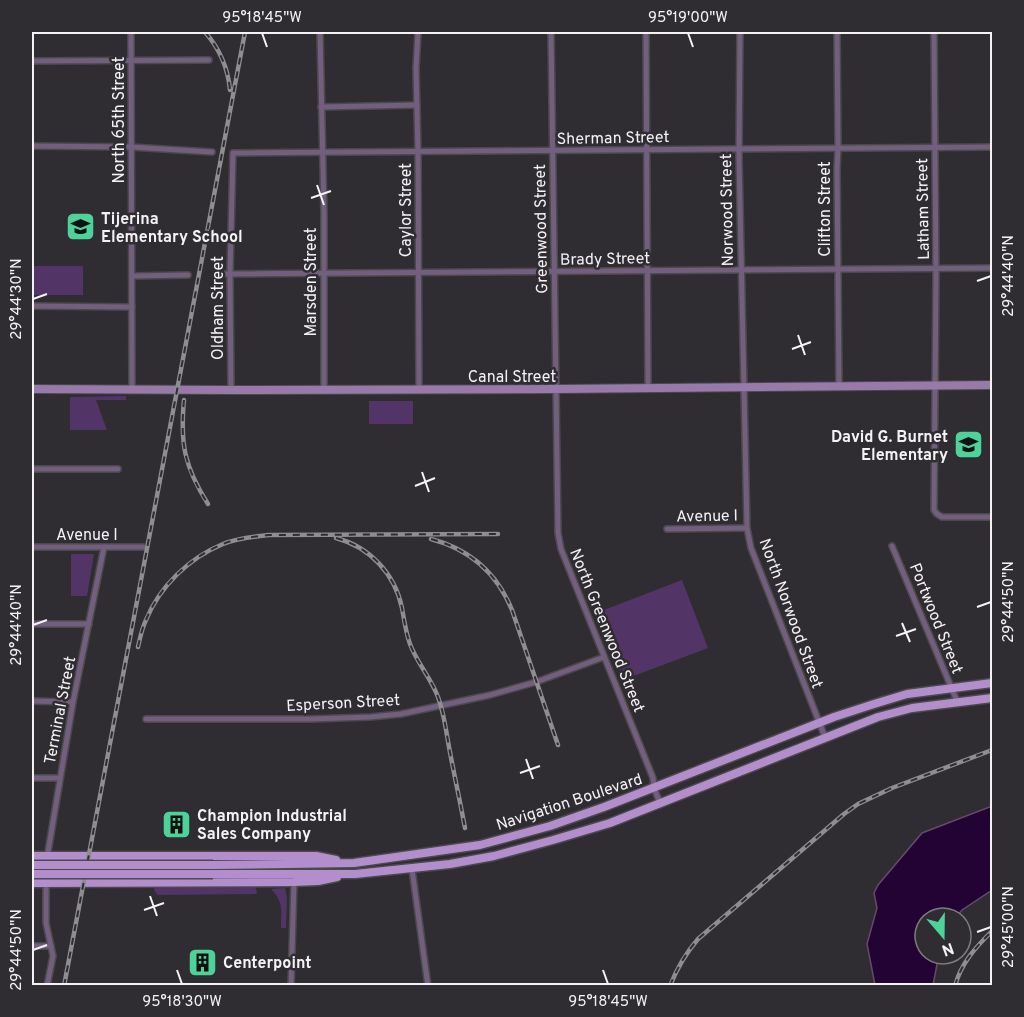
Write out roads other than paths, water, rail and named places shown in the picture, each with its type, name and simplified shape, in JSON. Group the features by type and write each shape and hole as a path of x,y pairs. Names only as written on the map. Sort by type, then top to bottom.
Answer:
{"main road":[{"name":"Navigation Boulevard","path":"32,874 354,863 480,845 550,826 604,807 819,723 874,704 907,694 993,683"},
{"name":"Navigation Boulevard","path":"32,865 355,874 450,864 494,856 610,823 878,717 912,708 993,698"},
{"path":"604,807 610,823"},
{"path":"32,856 316,856 354,863"},
{"path":"406,856 412,868"},
{"path":"32,883 294,882 318,881 355,874"}],"street":[{"name":"North 65th Street","path":"131,32 132,389"},
{"name":"Marsden Street","path":"320,32 324,389"},
{"name":"Caylor Street","path":"418,32 419,389"},
{"name":"Greenwood Street","path":"551,32 556,389"},
{"path":"646,32 648,388"},
{"name":"Norwood Street","path":"740,32 739,149 745,387"},
{"name":"Clifton Street","path":"837,32 839,387"},
{"name":"Latham Street","path":"934,32 936,268 934,510 942,517 993,517"},
{"path":"32,61 209,60"},
{"path":"321,107 417,105"},
{"path":"32,146 131,147 212,152"},
{"name":"Sherman Street","path":"233,153 993,147"},
{"name":"Oldham Street","path":"231,390 230,274 233,153"},
{"name":"Brady Street","path":"218,274 993,268"},
{"path":"132,276 188,274"},
{"path":"32,306 132,307"},
{"name":"Canal Street","path":"32,389 556,389 993,385"},
{"name":"North Norwood Street","path":"745,387 747,528 751,548 825,737"},
{"name":"North Greenwood Street","path":"556,389 559,543 653,778 660,803"},
{"path":"32,469 118,469"},
{"name":"Avenue I","path":"667,529 747,528"},
{"name":"Portwood Street","path":"892,546 957,701"},
{"name":"Terminal Street","path":"47,986 53,956 46,923 47,856 73,702 105,547"},
{"name":"Avenue I","path":"32,548 143,547"},
{"path":"32,624 89,624"},
{"name":"Esperson Street","path":"146,719 311,719 401,714 499,693 537,682 604,657"},
{"path":"32,701 73,702"},
{"path":"32,778 59,778"},
{"path":"412,868 428,986"},
{"path":"291,986 294,882"},
{"path":"32,946 51,946"}],"railway":[{"path":"205,32 222,59 230,90"},
{"path":"64,986 245,32"},
{"path":"184,400 183,429 186,454 194,478 208,504"},
{"path":"138,647 142,630 152,608 177,574 199,557 228,542 268,535 498,534"},
{"path":"336,538 370,555 394,584 410,644 440,703 465,828"},
{"path":"431,539 458,549 480,564 506,597 558,745"},
{"path":"670,986 682,961 698,939 844,814 858,804 892,788 992,750"},
{"path":"955,986 965,963 992,931"}],"place":[{"name":"Tijerina Elementary School","path":"80,227"},
{"name":"David G. Burnet Elementary","path":"969,445"},
{"name":"Champion Industrial Sales Company","path":"176,824"},
{"name":"Centerpoint","path":"202,962"}]}
